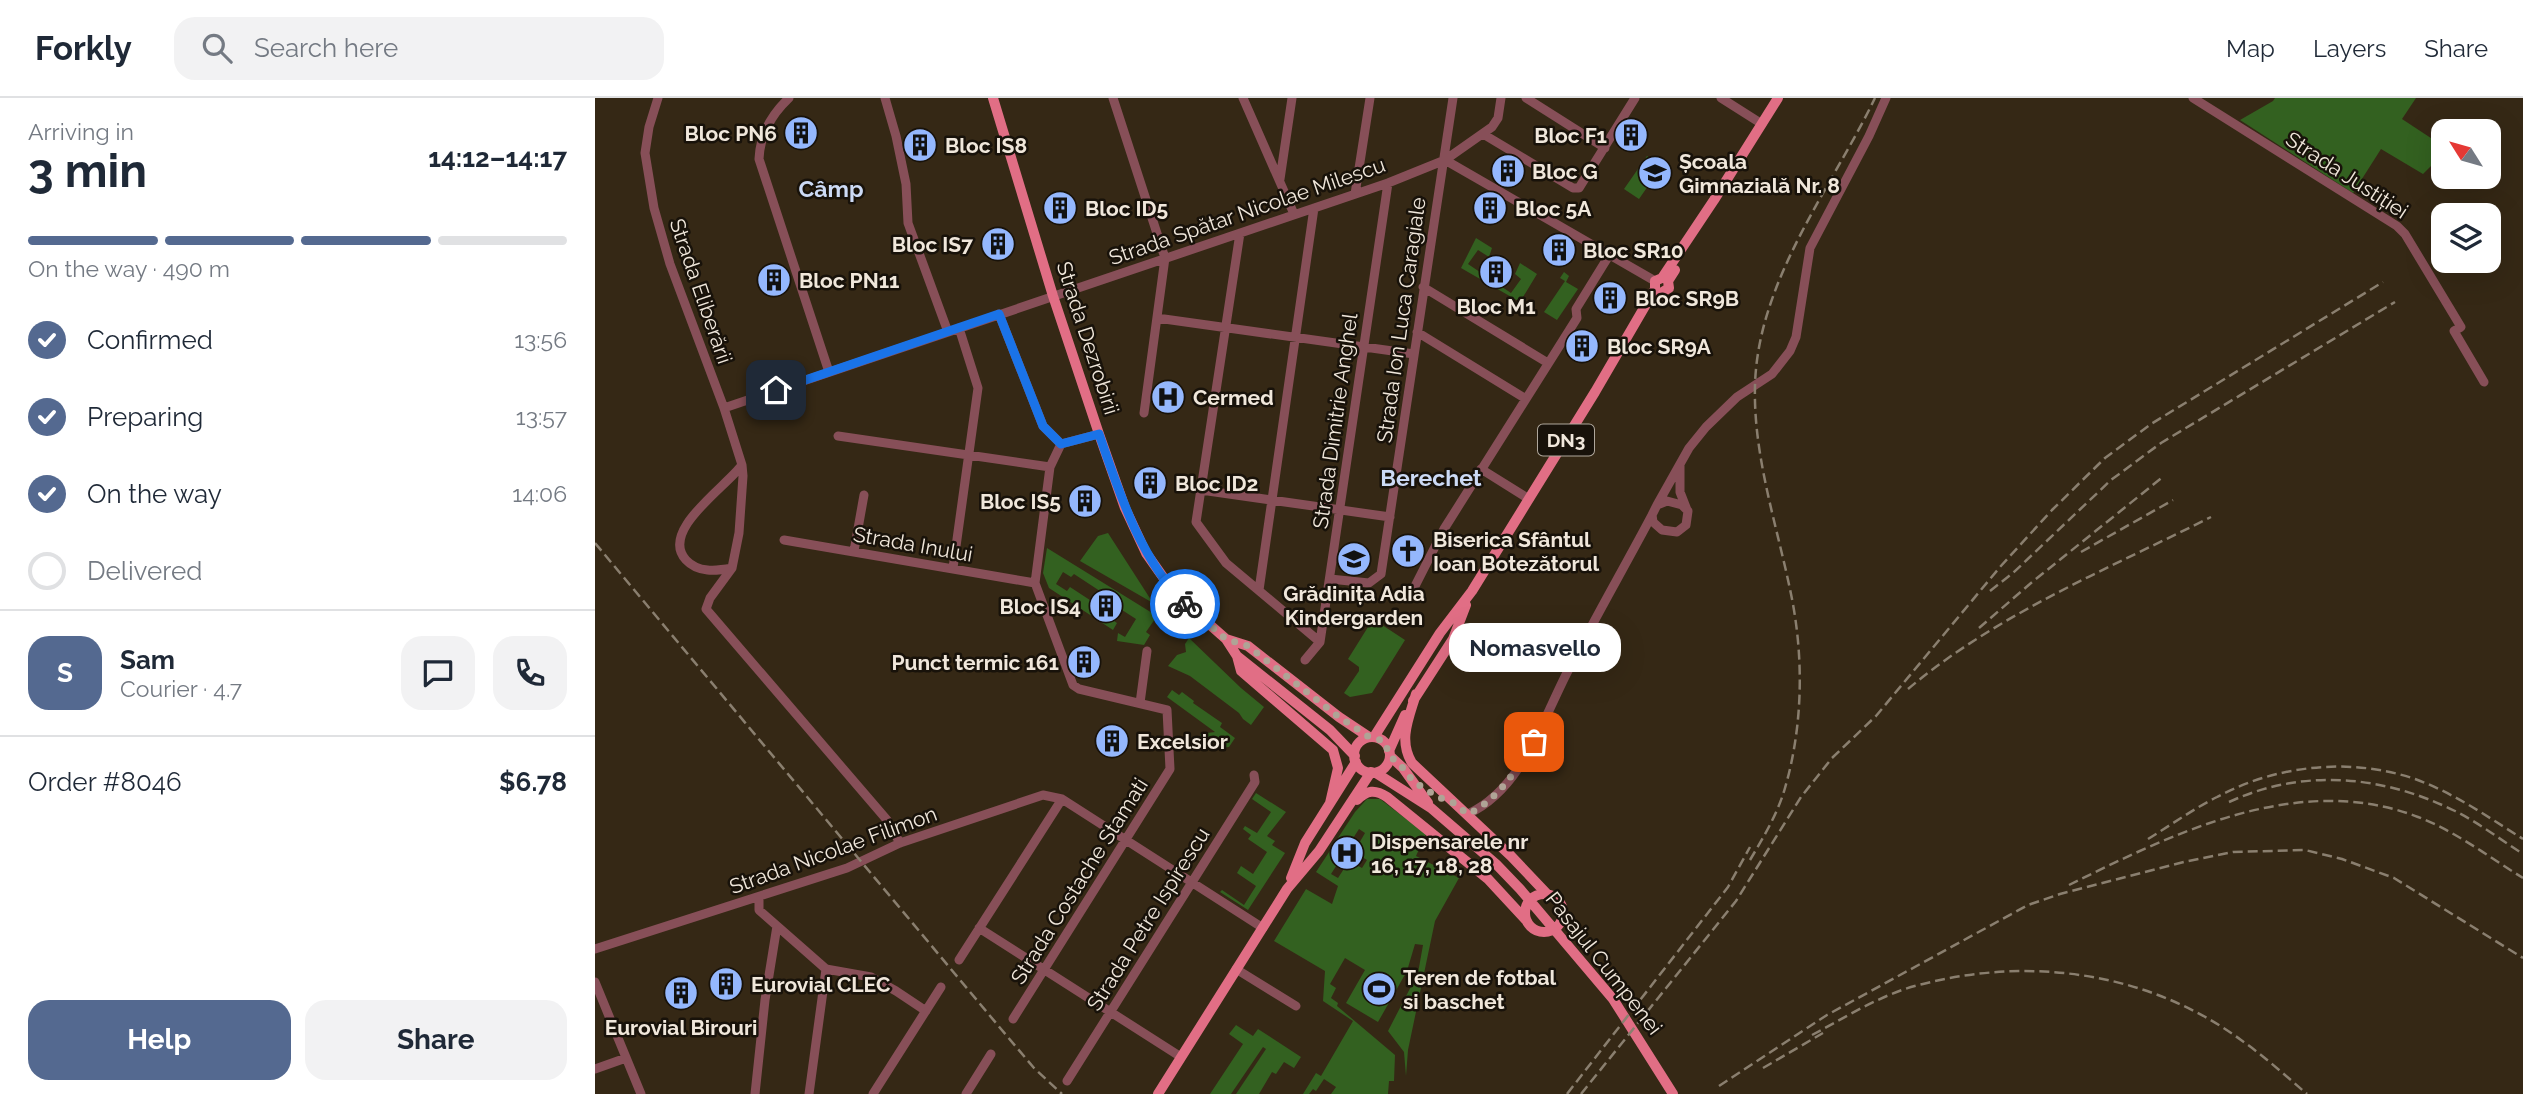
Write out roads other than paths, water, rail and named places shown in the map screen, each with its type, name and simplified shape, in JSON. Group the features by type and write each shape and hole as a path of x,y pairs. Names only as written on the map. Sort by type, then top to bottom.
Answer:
{"main road":[{"name":"Strada Dezrobirii","path":"993,98 1053,296 1134,530 1159,573 1193,612 1226,639 1237,656 1331,730 1355,759"},
{"name":"DN3","path":"1287,889 1305,843 1355,759 1358,744 1371,737 1440,633 1472,591 1660,284 1778,98"},
{"name":"DN3","path":"1603,380 1641,323 1660,284 1684,253 1714,200"},
{"path":"1641,323 1671,290 1684,253"},
{"name":"DN3","path":"1158,1094 1287,889 1319,851 1373,772 1385,766 1416,694 1453,639 1472,591"},
{"name":"Strada Dezrobirii","path":"1226,639 1248,646 1339,717 1371,737"},
{"path":"1237,656 1241,671 1333,750 1338,768 1331,803"},
{"path":"1416,694 1405,732 1406,752 1417,768 1468,814 1547,894"},
{"path":"1371,737 1384,741 1389,753 1431,808"},
{"path":"1355,759 1363,770 1373,772 1431,808"},
{"path":"1413,781 1438,797 1452,802"},
{"path":"1390,784 1407,812"},
{"path":"1345,811 1363,794 1375,791 1383,794 1488,878 1526,920 1538,931 1545,932 1557,927 1562,919 1563,908 1557,898 1541,894 1530,899 1525,909 1526,920"},
{"name":"Pasajul Cumpenei","path":"1431,808 1496,864 1544,914 1613,999 1673,1094"}],"street":[{"name":"Strada Eliberării","path":"658,98 645,153 654,208 670,264 742,466 742,500 732,568 706,609 887,820 900,843"},
{"path":"789,98 780,107 760,139 759,159 829,372"},
{"path":"885,98 905,184 908,223 948,332"},
{"path":"1113,98 1165,258 1144,413"},
{"path":"1244,98 1294,214"},
{"path":"1280,181 1292,98"},
{"path":"1355,194 1370,98"},
{"name":"Strada Ion Luca Caragiale","path":"1329,579 1369,583 1381,574 1453,98"},
{"path":"1500,98 1498,118 1483,134 1573,188 1579,188 1583,184 1635,98"},
{"path":"1525,98 1605,148"},
{"path":"1721,98 1762,124"},
{"path":"1468,814 1496,794 1534,742 1569,668 1689,448 1737,397 1772,374 1790,351 1796,337 1810,248 1886,98"},
{"name":"Strada Justiției","path":"2193,98 2405,234 2461,327 2454,331 2484,382"},
{"name":"Strada Spătar Nicolae Milescu","path":"723,408 1388,183 1445,160 1483,134"},
{"path":"1445,160 1660,284"},
{"name":"Strada Dimitrie Anghel","path":"1320,642 1388,183"},
{"path":"1259,590 1314,208"},
{"path":"1240,233 1196,522 1226,563 1320,642 1305,660"},
{"path":"1412,592 1444,529 1577,318 1576,309 1610,254"},
{"path":"1423,287 1548,363"},
{"path":"999,314 1043,426 1061,444"},
{"path":"1157,318 1414,354"},
{"path":"953,568 978,388 959,328"},
{"path":"1417,332 1526,399"},
{"path":"1099,434 1061,444 1050,467 1035,583 1073,685 1079,690 1140,703 1147,651"},
{"path":"838,436 1050,467"},
{"path":"1653,515 1653,522 1657,527 1677,532 1686,525 1688,511 1680,492 1680,465"},
{"path":"732,568 707,570 695,566 686,560 678,542 680,532 689,520 742,466"},
{"path":"1481,469 1529,499"},
{"path":"1201,490 1390,517"},
{"path":"854,551 864,495"},
{"path":"1657,505 1673,502 1688,511"},
{"name":"Strada Inului","path":"784,540 1035,583"},
{"name":"Strada Costache Stamati","path":"1013,1020 1170,769 1167,710 1140,703"},
{"name":"Strada Petre Ispirescu","path":"1067,1081 1255,782 1255,775"},
{"name":"Strada Nicolae Filimon","path":"595,949 847,868 900,843 1043,795 1062,799"},
{"path":"959,960 1062,799 1262,928"},
{"path":"758,897 759,910 826,969 871,977 926,1011"},
{"path":"755,1094 765,1000 777,926"},
{"path":"979,929 1181,1057"},
{"path":"809,1094 826,969"},
{"path":"1236,969 1296,1006"},
{"path":"595,982 639,1091"},
{"path":"873,1094 941,987"},
{"path":"966,1094 991,1054"},
{"path":"595,1069 627,1058"}],"railway":[{"path":"1750,860 1774,816 1785,788 1795,740 1800,691 1795,618 1758,438 1755,385 1759,346 1783,272 1818,201 1875,98"},
{"path":"1581,1094 1736,901 1801,797 1832,758 1876,716 2000,567 2052,510 2105,458 2151,424 2383,282"},
{"path":"1990,591 2013,573 2111,480 2161,443 2395,302"},
{"path":"1979,628 2164,476"},
{"path":"2081,552 2173,500"},
{"path":"1908,689 1942,662 2016,615 2211,517"},
{"path":"595,543 1034,1068 1062,1094"},
{"path":"2148,839 2199,807 2240,786 2289,771 2340,767 2391,772 2415,779 2457,798 2523,839"},
{"path":"2229,802 2257,791 2314,780 2371,783 2427,799 2455,811 2523,854"},
{"path":"2069,885 2151,846 2238,814 2283,805 2328,801 2373,805 2418,817 2459,837 2523,878"},
{"path":"1567,1094 1728,887 1750,847"},
{"path":"1719,1086 1827,1015 2028,905 2060,894 2233,852 2305,850 2342,859 2394,878 2523,958"},
{"path":"1812,1035 1880,999 1923,984 2006,972 2089,976 2129,985 2206,1017 2250,1046 2307,1094"},
{"path":"1763,1068 1823,1033"}],"place":[{"name":"Bloc PN6","path":"801,133"},
{"name":"Bloc F1","path":"1631,135"},
{"name":"Bloc IS8","path":"920,145"},
{"name":"Bloc G","path":"1508,171"},
{"name":"Școala Gimnazială Nr. 8","path":"1655,173"},
{"name":"Bloc ID5","path":"1060,208"},
{"name":"Bloc 5A","path":"1490,208"},
{"name":"Bloc IS7","path":"998,244"},
{"name":"Bloc SR10","path":"1559,250"},
{"name":"Bloc M1","path":"1496,272"},
{"name":"Bloc PN11","path":"774,280"},
{"name":"Bloc SR9B","path":"1610,298"},
{"name":"Bloc SR9A","path":"1582,346"},
{"name":"Cermed","path":"1168,397"},
{"name":"Bloc ID2","path":"1150,483"},
{"name":"Bloc IS5","path":"1085,501"},
{"name":"Biserica Sfântul Ioan Botezătorul","path":"1408,551"},
{"name":"Grădinița Adia Kindergarden","path":"1354,559"},
{"name":"Bloc IS4","path":"1106,606"},
{"name":"Punct termic 161","path":"1084,662"},
{"name":"Excelsior","path":"1112,741"},
{"name":"Nomasvello","path":"1534,742"},
{"name":"Dispensarele nr 16, 17, 18, 28","path":"1347,853"},
{"name":"Eurovial CLEC","path":"726,984"},
{"name":"Teren de fotbal si baschet","path":"1379,989"},
{"name":"Eurovial Birouri","path":"681,993"}],"district":[{"name":"Câmp","path":"831,188"},
{"name":"Berechet","path":"1431,477"}]}
